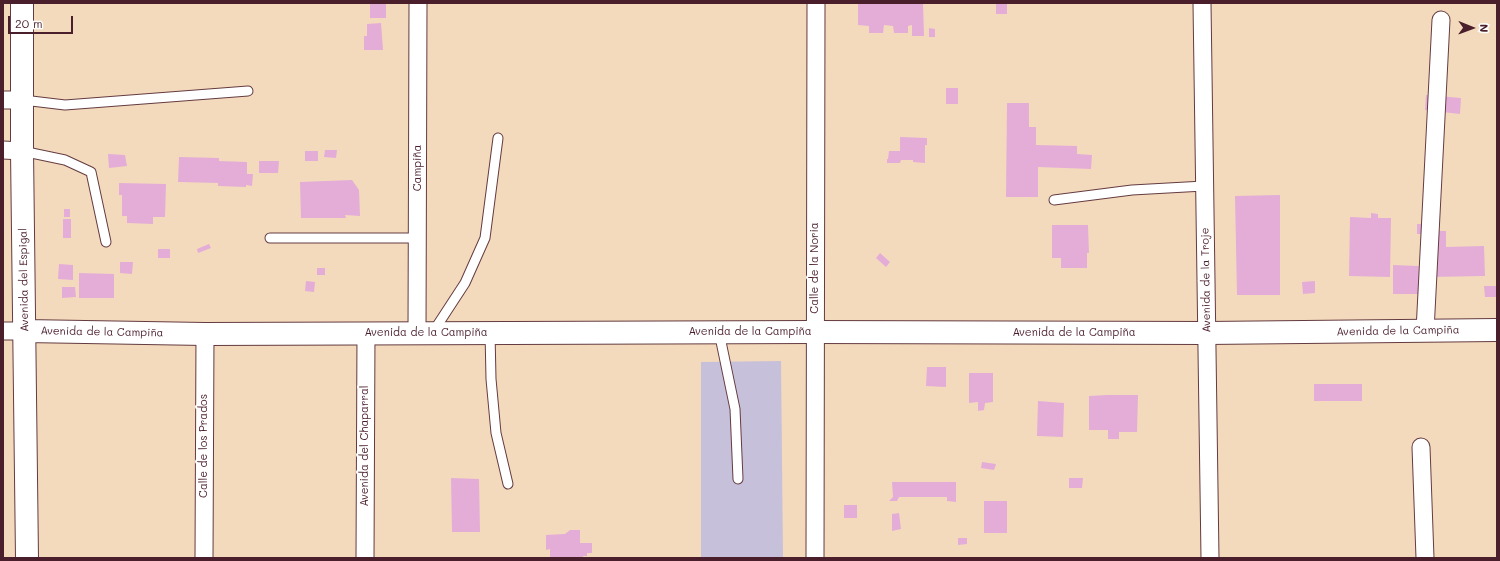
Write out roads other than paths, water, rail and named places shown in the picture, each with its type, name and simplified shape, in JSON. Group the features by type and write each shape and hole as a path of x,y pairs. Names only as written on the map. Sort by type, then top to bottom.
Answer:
{"street":[{"name":"Avenida del Espigal","path":"22,3 13,100 13,151 25,331 27,558"},
{"name":"Campiña","path":"418,3 418,238 425,332"},
{"name":"Calle de la Noria","path":"815,558 814,332 816,3"},
{"name":"Avenida de la Troje","path":"1202,3 1210,558"},
{"path":"1424,331 1441,20"},
{"name":"Avenida de la Campiña","path":"3,331 205,334 425,332 1207,333 1497,330"},
{"name":"Avenida del Chaparral","path":"365,558 366,333"},
{"name":"Calle de los Prados","path":"204,558 205,334"},
{"path":"1421,447 1425,558"}],"lane":[{"path":"13,100 66,104 248,91"},
{"path":"425,332 465,283 485,238 498,138"},
{"path":"13,151 64,160 91,172 106,242"},
{"path":"1054,200 1132,190 1204,186"},
{"path":"270,238 418,238"},
{"path":"490,332 491,380 496,433 508,484"},
{"path":"719,332 735,409 738,479"}]}
